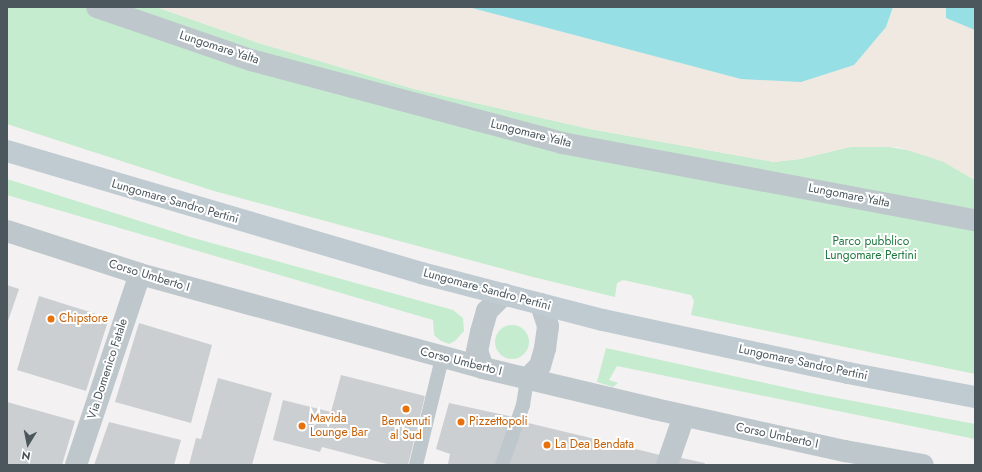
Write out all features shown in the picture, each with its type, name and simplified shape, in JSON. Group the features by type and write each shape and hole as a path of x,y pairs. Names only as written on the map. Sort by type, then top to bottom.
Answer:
{"street":[{"name":"Lungomare Yalta","path":"97,7 251,60 562,143 975,220"},
{"name":"Lungomare Sandro Pertini","path":"7,151 421,273 541,304 848,373 975,397"},
{"name":"Corso Umberto I","path":"7,231 140,274 442,358 684,416 830,457 923,465"},
{"name":"Via Domenico Fatale","path":"76,465 140,274"},
{"path":"483,368 477,351 481,332 487,311 504,294"},
{"path":"527,379 540,366 545,348 548,326 541,304"},
{"path":"667,465 684,416"}],"lane":[{"path":"416,465 442,358"},
{"path":"502,465 523,405 527,379"}],"green space":[{"name":"Parco pubblico Lungomare Pertini","path":"7,7 156,7 262,44 414,89 590,129 774,162 800,159 850,147 878,145 918,152 944,162 975,180 975,374 691,315 694,301 691,295 623,280 617,283 615,297 529,276 214,191 7,124"},
{"path":"7,179 190,237 453,310 463,318 464,331 455,341 449,344 441,341 434,335 433,320 7,195"},
{"path":"509,325 515,325 519,326 526,332 529,342 528,349 522,356 515,359 509,359 505,358 498,352 495,345 495,339 496,335 502,328"},
{"path":"606,348 811,393 975,424 975,439 617,366 609,380 618,383 613,387 597,382"}],"sand":[{"path":"156,7 468,7 741,79 886,27 893,7 946,7 946,18 975,30 975,180 944,162 898,147 850,147 800,159 774,162 590,129 414,89 262,44"}],"water":[{"path":"468,7 893,7 886,27 854,65 801,82 741,79"},
{"path":"946,7 975,7 975,30 946,18"}],"building":[{"path":"7,285 19,289 7,324"},
{"path":"39,296 109,318 86,391 17,370"},
{"path":"139,323 212,345 191,423 115,402"},
{"path":"341,375 425,396 408,465 391,465 322,447 320,452 273,440 283,400 331,412"},
{"path":"218,378 272,393 252,465 189,465 196,438 201,439"},
{"path":"7,402 75,421 62,465 7,465"},
{"path":"449,403 513,417 496,465 448,464 450,454 436,449"},
{"path":"109,422 181,440 174,465 94,465"},
{"path":"524,422 664,456 661,465 509,465"},
{"path":"677,457 705,463 704,465 674,465"}],"place":[{"name":"Chipstore","path":"51,319"},
{"name":"Benvenuti al Sud","path":"406,409"},
{"name":"Pizzettopoli","path":"461,422"},
{"name":"Mavida Lounge Bar","path":"302,426"},
{"name":"La Dea Bendata","path":"547,445"}]}
